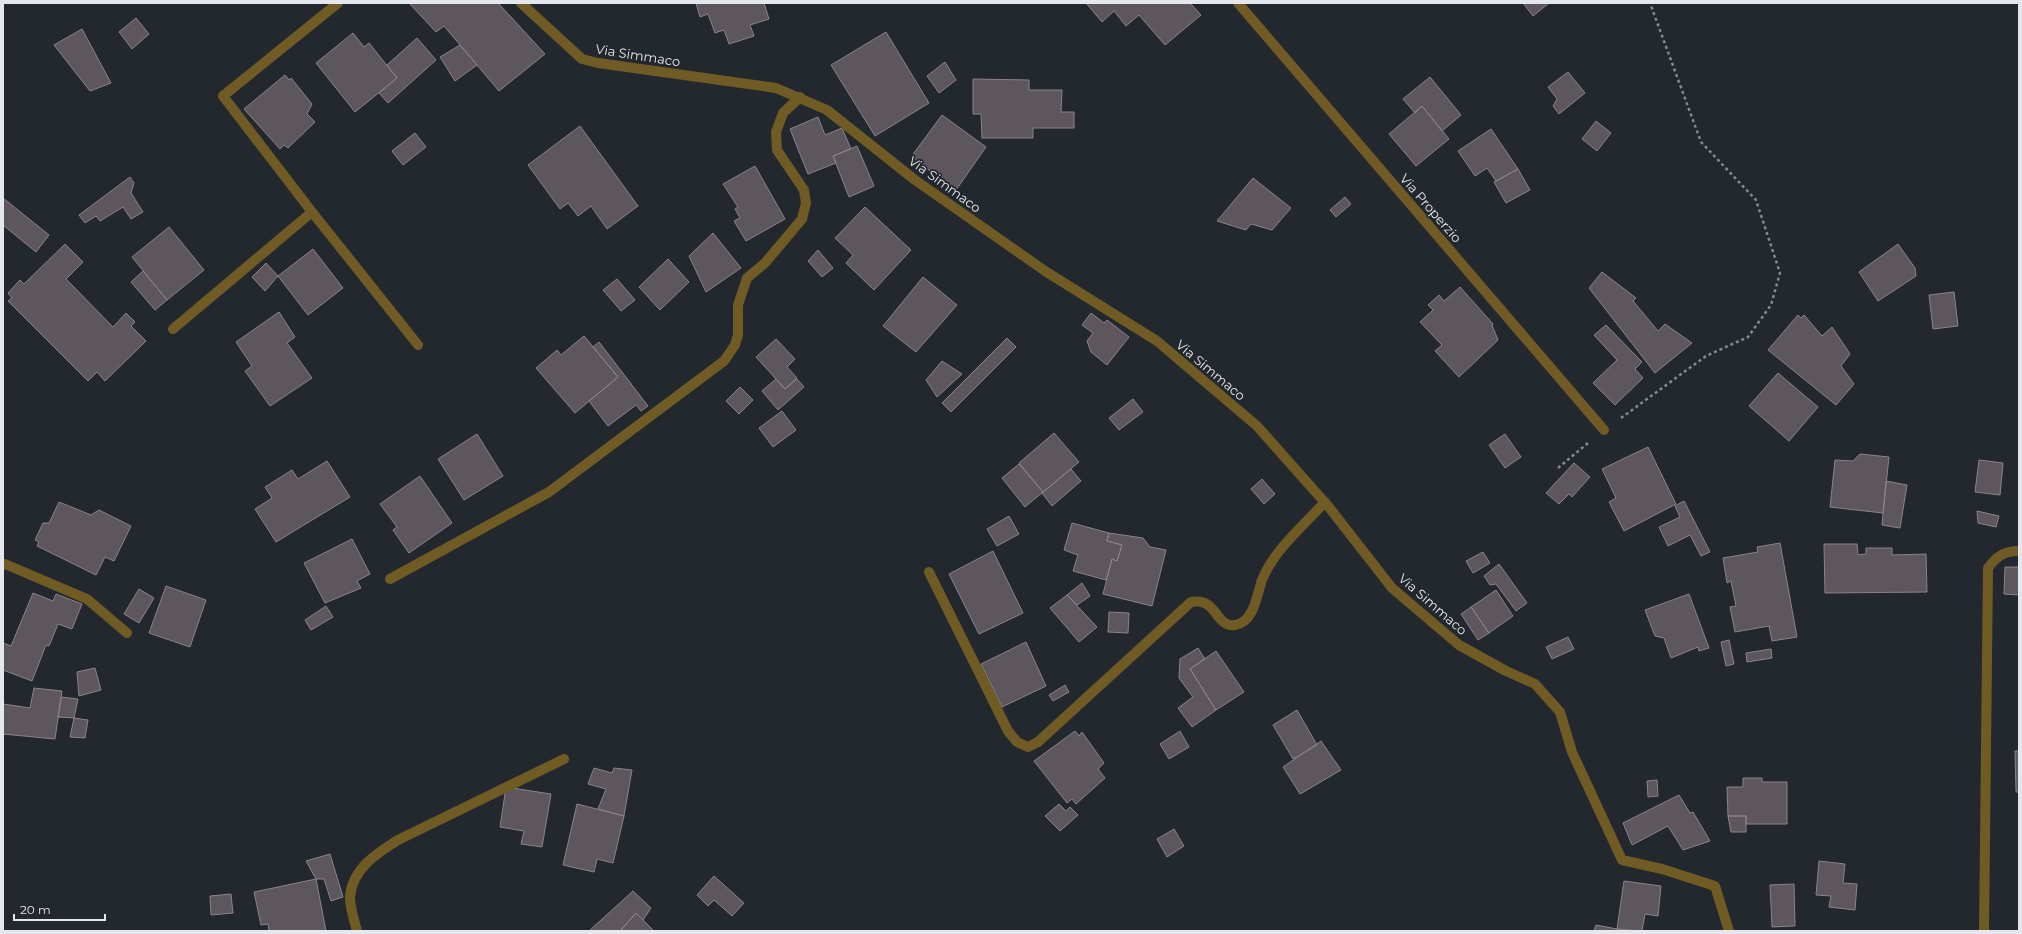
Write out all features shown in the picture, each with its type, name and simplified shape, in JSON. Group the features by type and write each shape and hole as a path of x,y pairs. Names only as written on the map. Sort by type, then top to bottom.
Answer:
{"street":[{"path":"338,3 223,96 312,212 418,345"},
{"name":"Via Simmaco","path":"521,3 582,59 598,63 776,88 800,97 827,110 915,180 1045,271 1157,341 1257,426 1325,502 1392,588 1459,645 1506,671 1535,684 1560,712 1572,752 1622,860 1662,869 1715,886 1729,931"},
{"name":"Via Properzio","path":"1238,3 1604,430"},
{"path":"390,579 549,492 724,361 735,345 738,335 738,305 748,278 765,263 802,219 806,203 804,190 777,150 776,132 783,113 800,97"},
{"path":"173,329 312,212"},
{"path":"929,572 1008,731 1017,742 1028,748 1038,742 1191,602 1199,600 1209,604 1223,622 1233,626 1240,624 1247,618 1253,607 1262,580 1270,564 1284,545 1325,502"},
{"path":"1984,931 1988,568 1996,557 2008,551 2019,551"},
{"path":"3,565 5,564 87,599 127,632"},
{"path":"357,931 350,897 354,882 361,868 374,854 398,840 564,759"}],"path":[{"path":"1558,468 1604,430 1706,356 1748,337 1771,305 1780,273 1756,200 1700,142 1650,3"}],"building":[{"path":"409,3 498,3 545,54 499,91 444,26 436,32"},
{"path":"696,3 764,3 769,19 750,25 754,36 729,44 724,30 715,33 708,14 700,17"},
{"path":"1086,3 1190,3 1201,15 1165,45 1139,15 1126,26 1114,11 1102,22"},
{"path":"1523,3 1547,3 1548,4 1533,16"},
{"path":"136,18 149,34 132,49 119,32"},
{"path":"82,29 111,83 90,91 54,45"},
{"path":"886,32 929,103 875,136 831,65"},
{"path":"353,33 364,47 369,43 397,78 355,112 316,63"},
{"path":"417,38 436,60 388,103 379,93 397,78 387,65"},
{"path":"460,45 477,65 455,81 440,57"},
{"path":"945,62 956,80 939,93 927,76"},
{"path":"1568,72 1585,93 1559,114 1553,106 1557,99 1548,87"},
{"path":"285,75 289,80 291,78 312,104 307,114 315,122 288,148 284,145 280,149 244,109"},
{"path":"1430,77 1461,115 1442,131 1422,106 1415,113 1403,99"},
{"path":"973,79 1029,80 1029,90 1062,90 1061,112 1074,112 1074,128 1033,128 1033,138 982,138 981,114 973,114"},
{"path":"1422,106 1449,139 1416,166 1389,134"},
{"path":"942,115 986,147 956,190 911,157"},
{"path":"818,117 825,135 842,128 851,149 833,156 836,163 808,174 790,129"},
{"path":"1596,121 1611,133 1597,151 1582,139"},
{"path":"580,126 638,206 607,229 591,206 578,216 568,203 560,209 528,165"},
{"path":"1491,129 1518,169 1496,181 1487,168 1475,176 1458,151"},
{"path":"415,133 426,147 403,165 392,151"},
{"path":"857,146 874,186 849,197 833,156"},
{"path":"755,166 785,219 746,241 734,221 740,218 735,209 738,207 723,184"},
{"path":"1518,169 1530,190 1506,203 1494,182"},
{"path":"130,177 134,183 131,193 143,212 131,219 123,207 100,221 96,216 85,223 79,215"},
{"path":"1253,178 1291,208 1272,230 1251,224 1246,230 1217,221"},
{"path":"1345,197 1351,204 1336,217 1330,210"},
{"path":"3,198 49,235 36,252 3,225"},
{"path":"865,207 911,250 874,290 846,263 853,255 835,238"},
{"path":"169,227 204,270 167,300 132,257"},
{"path":"713,233 741,268 706,292 689,256"},
{"path":"65,244 83,262 66,279 113,327 126,313 135,322 131,326 146,341 105,381 97,372 88,381 8,301 12,298 8,293 20,280 24,284"},
{"path":"1898,244 1915,268 1916,276 1878,301 1859,272"},
{"path":"313,249 343,288 308,315 278,276"},
{"path":"818,250 833,268 822,277 808,261"},
{"path":"668,259 689,282 660,310 639,287"},
{"path":"266,263 278,276 265,291 252,277"},
{"path":"143,271 167,300 155,310 131,282"},
{"path":"1602,272 1636,298 1633,301 1658,331 1665,324 1692,343 1655,373 1589,288"},
{"path":"923,277 957,305 916,352 883,326"},
{"path":"617,279 635,300 621,311 603,290"},
{"path":"1460,287 1493,324 1492,325 1498,340 1459,377 1435,351 1442,345 1420,322 1433,310 1428,305 1439,295 1444,301"},
{"path":"1954,292 1958,326 1933,329 1929,295"},
{"path":"279,312 295,337 287,343 312,378 270,406 245,371 252,366 236,342"},
{"path":"1091,313 1104,323 1107,320 1129,337 1107,365 1091,352 1087,341 1093,333 1082,325"},
{"path":"1798,315 1801,318 1804,315 1822,336 1832,327 1850,354 1841,366 1854,384 1836,405 1768,350"},
{"path":"1606,325 1642,362 1635,369 1643,378 1615,405 1593,383 1617,360 1594,335"},
{"path":"584,336 618,377 575,413 536,368 557,350 561,355"},
{"path":"1007,338 1016,347 951,412 942,403"},
{"path":"776,339 795,359 787,367 797,378 785,389 756,357"},
{"path":"599,342 648,406 641,411 636,405 608,426 589,401 618,377 593,347"},
{"path":"942,361 962,374 937,397 926,380"},
{"path":"1778,373 1818,407 1789,441 1749,406"},
{"path":"776,379 785,389 797,379 804,387 778,410 762,391"},
{"path":"740,387 753,400 739,414 726,401"},
{"path":"1133,399 1143,412 1119,430 1109,418"},
{"path":"782,411 796,430 773,447 759,428"},
{"path":"1054,433 1079,462 1043,492 1019,463"},
{"path":"477,434 503,476 464,500 438,459"},
{"path":"1505,434 1521,457 1505,468 1489,445"},
{"path":"1648,447 1676,504 1624,531 1609,502 1616,498 1602,469"},
{"path":"1860,454 1889,457 1883,513 1830,507 1835,460 1853,461"},
{"path":"1979,460 2003,463 2000,495 1975,492"},
{"path":"327,461 350,497 276,542 255,509 272,498 265,487 292,470 298,479"},
{"path":"1574,463 1590,477 1572,497 1569,494 1559,504 1546,493"},
{"path":"1019,464 1043,492 1025,507 1002,478"},
{"path":"1071,469 1081,481 1052,506 1042,493"},
{"path":"420,476 452,523 409,553 393,530 397,527 380,504"},
{"path":"1262,479 1275,494 1264,504 1251,489"},
{"path":"1886,481 1907,485 1900,528 1882,525"},
{"path":"1684,501 1710,552 1701,556 1690,535 1668,546 1659,527 1680,517 1675,506"},
{"path":"59,502 91,515 99,510 131,526 114,561 105,557 96,575 37,546 39,542 35,540 43,523 49,523"},
{"path":"1977,511 1999,516 1996,527 1978,523"},
{"path":"1009,516 1019,534 997,546 987,529"},
{"path":"1072,523 1109,533 1107,541 1122,545 1117,561 1112,559 1106,580 1073,571 1078,555 1064,550"},
{"path":"1109,533 1143,538 1150,547 1166,550 1152,606 1103,594 1112,559 1117,561 1122,545 1107,541"},
{"path":"352,539 370,574 357,581 361,588 325,603 304,563"},
{"path":"1780,543 1797,637 1772,641 1769,626 1735,632 1730,607 1736,606 1731,581 1727,583 1723,558 1758,552 1757,547"},
{"path":"1824,544 1857,544 1858,555 1866,554 1866,548 1892,548 1892,555 1926,554 1927,592 1825,593"},
{"path":"993,551 1023,613 979,634 949,574"},
{"path":"1483,552 1490,563 1473,573 1466,561"},
{"path":"1499,564 1527,603 1516,611 1496,584 1490,585 1484,576"},
{"path":"2005,567 2019,567 2019,595 2004,594"},
{"path":"1082,583 1090,596 1077,605 1067,595"},
{"path":"166,586 206,600 190,647 149,633"},
{"path":"139,589 154,598 139,623 124,614"},
{"path":"1496,590 1513,616 1489,633 1471,607"},
{"path":"33,593 53,601 56,594 82,604 72,629 58,624 49,646 46,645 32,681 3,670 3,643 11,646"},
{"path":"1689,594 1709,648 1699,651 1698,647 1671,658 1664,638 1655,636 1645,610"},
{"path":"1067,595 1097,627 1079,642 1050,608"},
{"path":"326,606 333,617 311,630 305,620"},
{"path":"1471,607 1489,633 1478,640 1461,614"},
{"path":"1109,612 1129,613 1128,633 1108,632"},
{"path":"1568,637 1574,649 1552,659 1546,647"},
{"path":"1729,640 1734,664 1726,666 1721,642"},
{"path":"1026,642 1046,686 1002,707 981,664"},
{"path":"1198,648 1205,659 1190,669 1216,710 1192,727 1178,708 1193,697 1179,678 1180,659"},
{"path":"1771,649 1772,658 1747,662 1746,653"},
{"path":"1216,651 1244,692 1216,710 1190,669"},
{"path":"95,668 101,690 79,696 77,672"},
{"path":"1065,685 1069,692 1053,701 1049,695"},
{"path":"34,688 62,691 55,739 3,734 3,704 30,708"},
{"path":"61,697 78,699 74,718 58,717"},
{"path":"1297,710 1317,745 1293,759 1273,725"},
{"path":"74,718 88,720 85,738 70,737"},
{"path":"1075,731 1079,736 1082,732 1104,763 1098,769 1105,778 1076,804 1072,799 1067,803 1034,761"},
{"path":"1180,731 1189,747 1169,759 1160,744"},
{"path":"1321,741 1341,770 1300,794 1283,767"},
{"path":"2015,751 2019,751 2019,792 2016,792"},
{"path":"594,768 612,773 614,768 632,770 624,816 598,809 606,789 588,784"},
{"path":"1743,778 1762,778 1762,782 1787,782 1787,824 1746,824 1746,816 1728,816 1727,787 1743,787"},
{"path":"1657,780 1658,796 1648,797 1647,781"},
{"path":"506,787 551,794 542,847 521,844 524,831 500,827"},
{"path":"1679,795 1690,813 1693,812 1710,841 1683,850 1668,826 1632,845 1623,823"},
{"path":"577,804 624,816 613,863 597,859 594,872 563,865"},
{"path":"1059,804 1066,811 1070,807 1078,815 1060,831 1045,816"},
{"path":"1728,816 1746,816 1746,832 1731,832"},
{"path":"1174,829 1184,846 1167,857 1157,839"},
{"path":"330,854 343,897 331,901 324,879 316,879 306,861"},
{"path":"1819,861 1845,864 1843,883 1857,884 1855,910 1829,907 1831,896 1816,895"},
{"path":"714,876 744,903 732,916 714,900 708,906 697,895"},
{"path":"316,879 326,931 269,931 268,924 261,925 254,892"},
{"path":"1624,881 1661,886 1658,916 1645,914 1642,931 1617,929"},
{"path":"1794,884 1795,926 1772,927 1770,885"},
{"path":"633,891 651,908 643,920 636,913 620,931 589,931"},
{"path":"231,894 233,913 211,915 210,896"},
{"path":"636,913 654,931 620,931"},
{"path":"1596,925 1617,929 1627,931 1594,931"}]}
